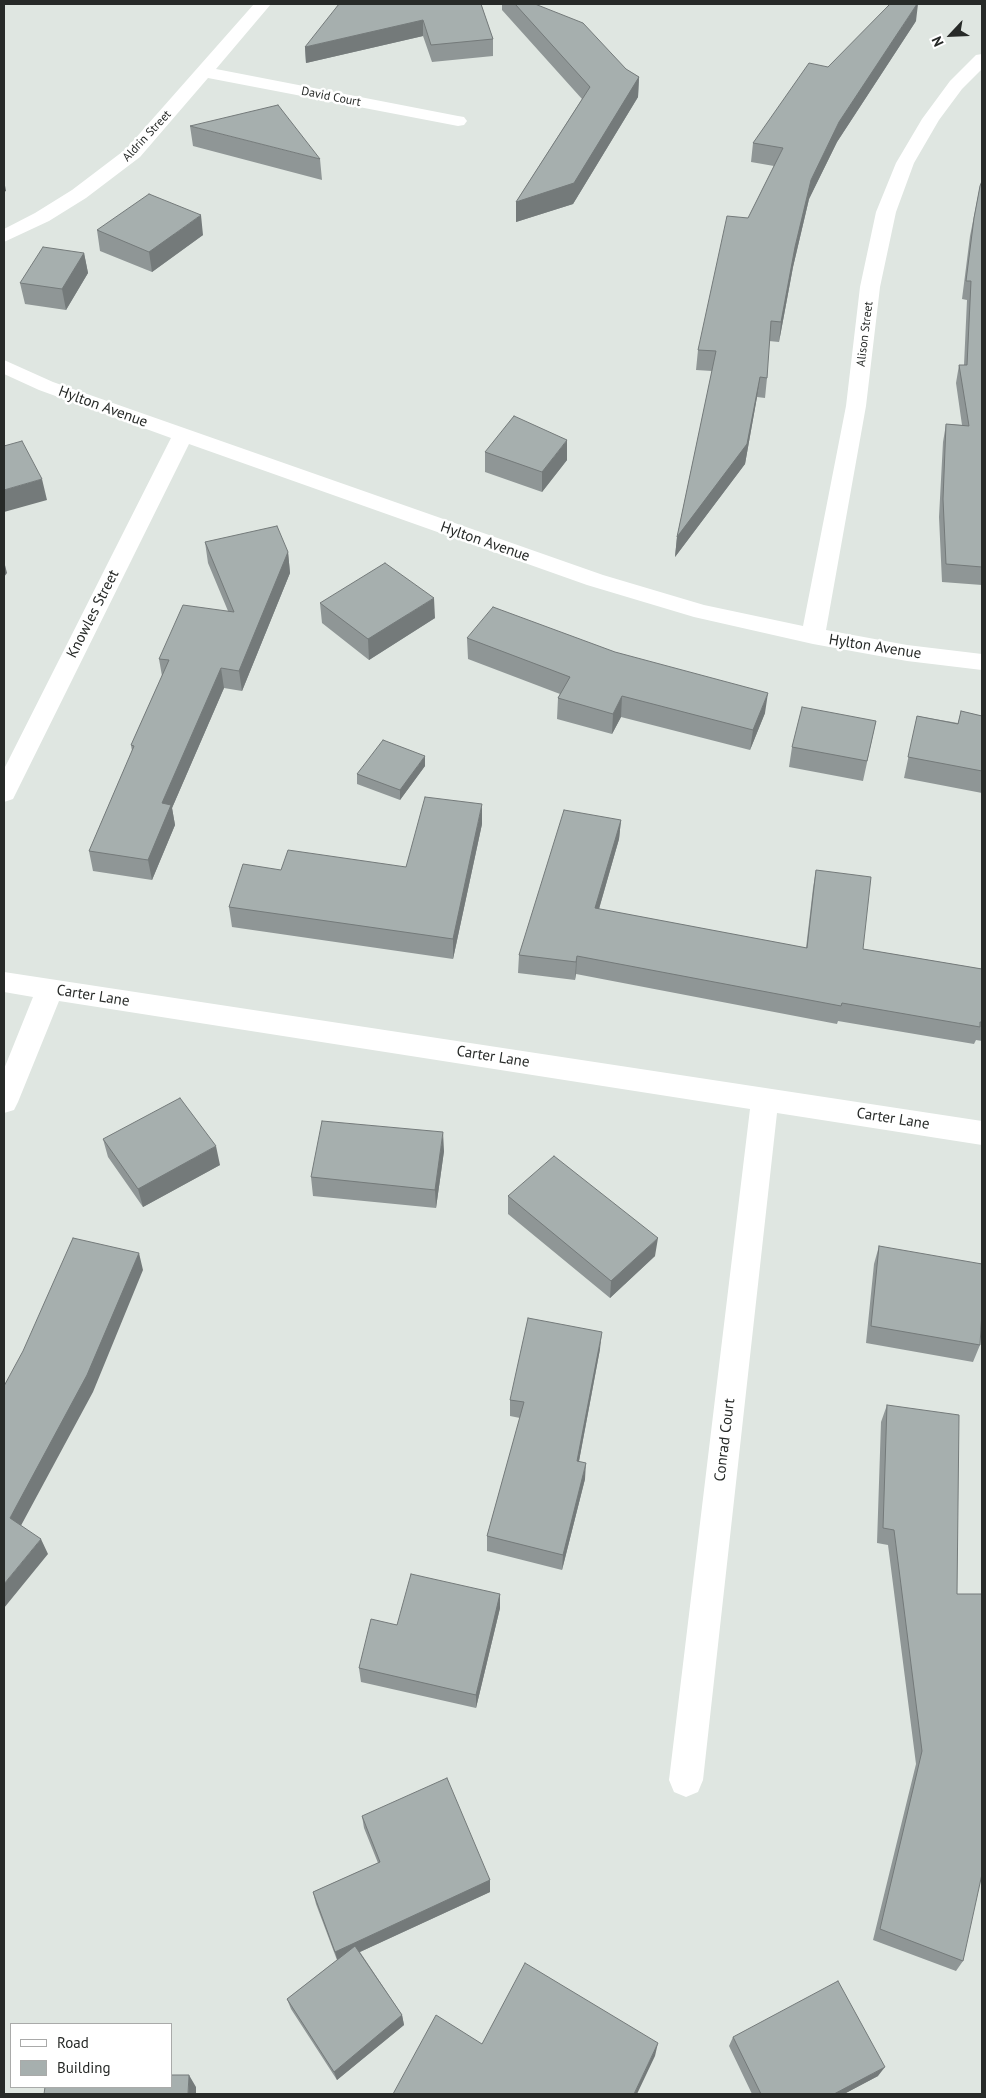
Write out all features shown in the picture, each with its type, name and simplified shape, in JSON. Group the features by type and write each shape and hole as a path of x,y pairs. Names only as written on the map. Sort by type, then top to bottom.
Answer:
{"street":[{"name":"Aldrin Street","path":"4,236 57,208 112,171 133,153 264,4"},
{"name":"Alison Street","path":"813,636 856,406 870,287 886,212 905,163 931,118 956,85 982,59"},
{"name":"David Court","path":"204,72 458,121"},
{"name":"Hylton Avenue","path":"4,366 46,386 595,580 702,612 813,636 907,652 982,662"},
{"name":"Knowles Street","path":"4,793 183,435"},
{"name":"Carter Lane","path":"4,982 982,1133"},
{"path":"4,1102 50,989"},
{"name":"Conrad Court","path":"686,1780 765,1099"}],"building":[{"path":"339,4 481,4 493,39 431,45 423,20 305,47"},
{"path":"515,4 535,4 583,23 626,69 639,77 574,183 516,202 590,87"},
{"path":"890,4 917,4 839,122 811,180 795,247 781,322 771,321 767,378 760,377 747,444 677,537 716,351 698,350 727,216 748,218 783,148 753,143 809,63 828,67"},
{"path":"278,105 320,159 190,126"},
{"path":"982,181 982,567 946,564 943,499 946,424 969,426 959,365 967,365 971,281 966,281 974,218"},
{"path":"149,194 201,215 149,252 97,230"},
{"path":"43,247 84,253 62,289 20,283"},
{"path":"514,416 567,440 542,472 485,452"},
{"path":"22,441 42,479 4,490 4,446"},
{"path":"277,526 288,552 239,671 221,668 162,803 171,805 148,860 89,851 134,746 131,745 169,660 159,659 183,605 234,612 205,542"},
{"path":"385,563 434,598 368,639 320,603"},
{"path":"493,607 615,652 768,693 753,730 622,696 613,714 558,698 570,677 467,638"},
{"path":"802,707 876,721 867,761 792,747"},
{"path":"961,711 982,716 982,771 908,757 917,716 958,724"},
{"path":"383,740 425,756 400,790 357,774"},
{"path":"425,797 482,804 453,939 229,907 243,864 281,870 288,850 406,867"},
{"path":"564,810 621,820 595,908 807,948 816,870 871,877 863,949 982,969 982,1022 980,1022 980,1027 842,1003 841,1006 577,956 576,962 519,955"},
{"path":"180,1098 216,1146 138,1189 103,1139"},
{"path":"322,1121 443,1132 435,1190 311,1177"},
{"path":"554,1156 658,1238 611,1281 508,1196"},
{"path":"73,1238 139,1253 87,1375 10,1518 41,1539 4,1584 4,1386 23,1351"},
{"path":"879,1246 982,1264 980,1345 871,1326"},
{"path":"528,1318 602,1332 577,1461 586,1463 563,1555 487,1536 524,1402 510,1400"},
{"path":"887,1405 959,1415 957,1594 982,1594 982,1874 963,1961 880,1929 922,1751 894,1530 883,1528"},
{"path":"411,1574 500,1594 476,1695 359,1668 371,1619 397,1625"},
{"path":"447,1778 490,1880 335,1952 313,1892 380,1862 362,1816"},
{"path":"355,1946 402,2015 334,2072 287,1999"},
{"path":"525,1963 658,2043 634,2094 393,2094 436,2015 482,2044"},
{"path":"838,1981 885,2067 834,2094 761,2094 733,2037"},
{"path":"172,2075 189,2075 188,2094 44,2094 45,2088 172,2088"}]}
